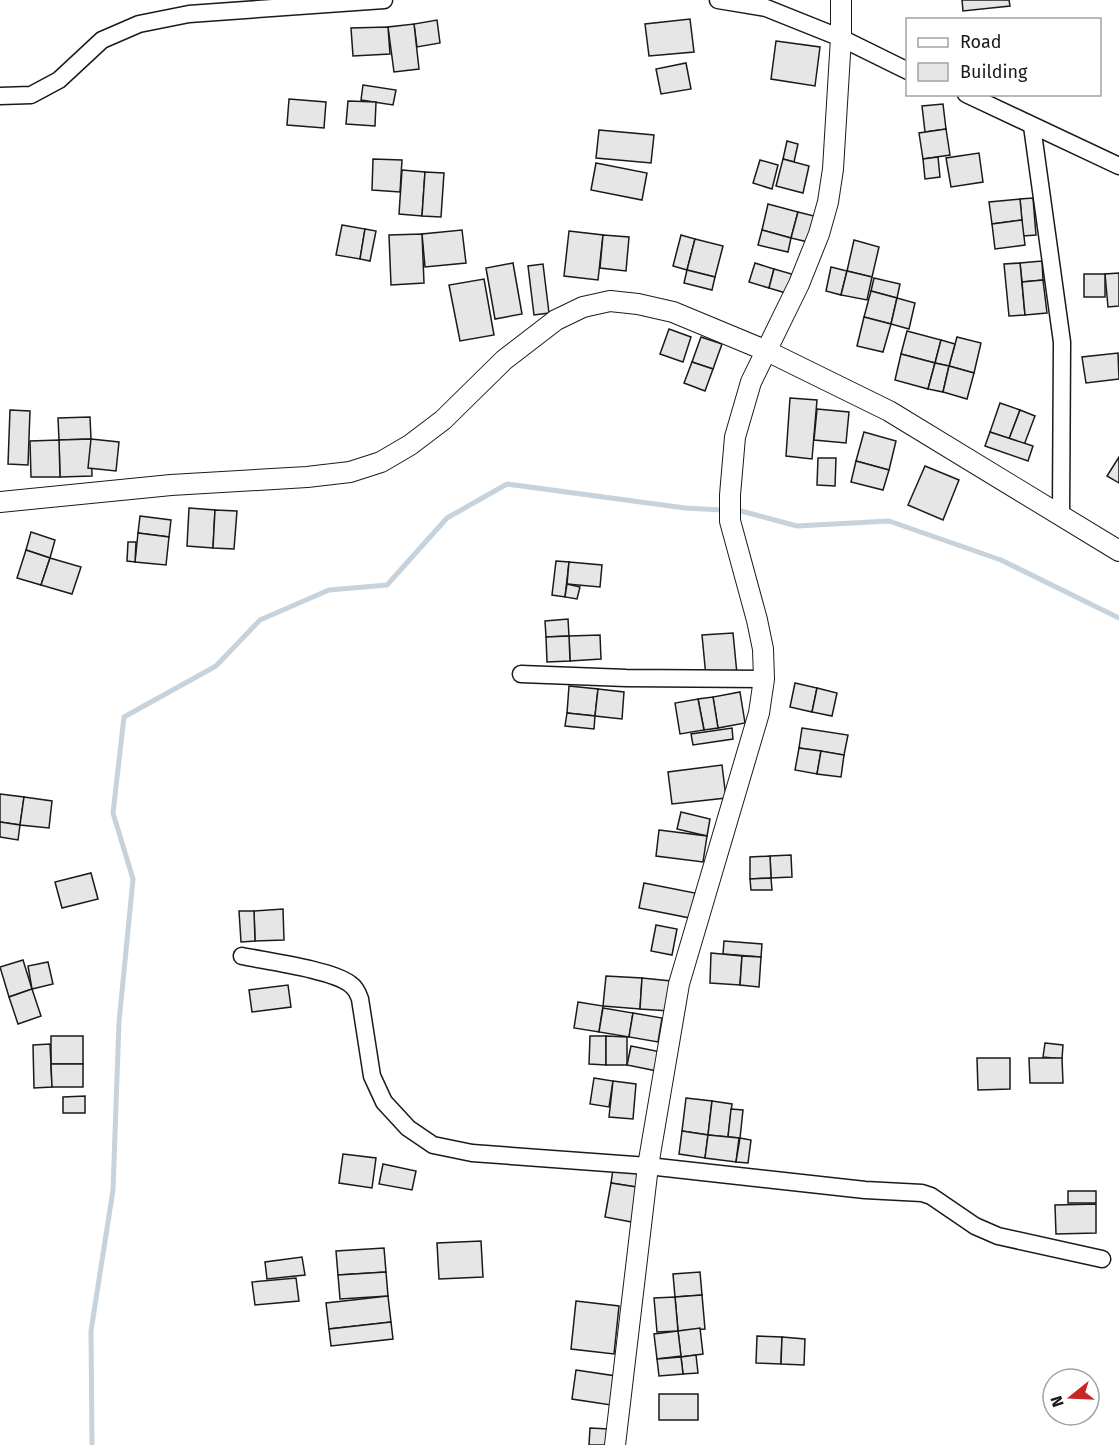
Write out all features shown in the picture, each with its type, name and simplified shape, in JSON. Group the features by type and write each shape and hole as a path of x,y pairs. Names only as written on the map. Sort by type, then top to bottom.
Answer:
{"street":[{"path":"0,96 31,95 59,80 102,40 139,24 189,14 384,0"},
{"path":"718,0 766,8 841,38 906,70"},
{"path":"615,1445 648,1166 679,984 759,713 764,679 757,621 730,521 735,437 751,382 799,284 819,234 828,202 833,169 841,0"},
{"path":"970,96 1119,166"},
{"path":"1032,126 1062,342 1061,515"},
{"path":"0,502 171,485 306,477 350,472 381,462 410,445 443,420 504,360 556,320 583,307 610,302 638,304 673,312 767,351 889,411 1119,551"},
{"path":"521,674 626,678 764,679"},
{"path":"242,956 334,976 349,983 356,990 360,999 372,1076 384,1102 408,1128 433,1145 472,1153 648,1166 865,1190 922,1193 932,1196 975,1226 998,1236 1102,1259"}],"building":[{"path":"962,0 1009,0 1010,6 963,11"},
{"path":"690,19 694,52 649,56 645,24"},
{"path":"437,20 440,43 417,47 414,24"},
{"path":"414,24 419,69 394,72 388,27"},
{"path":"388,27 390,54 353,56 351,28"},
{"path":"776,41 820,47 815,86 771,79"},
{"path":"686,63 691,89 661,94 656,69"},
{"path":"363,85 396,90 393,105 361,100"},
{"path":"289,99 326,102 324,128 287,125"},
{"path":"348,101 376,102 375,126 346,124"},
{"path":"943,104 946,129 925,132 922,106"},
{"path":"946,129 950,155 923,159 919,133"},
{"path":"599,130 654,135 651,163 596,158"},
{"path":"787,141 798,144 794,162 783,159"},
{"path":"979,153 983,182 951,187 946,158"},
{"path":"938,157 940,177 925,179 923,159"},
{"path":"373,159 402,160 400,192 372,190"},
{"path":"783,159 809,166 803,193 776,186"},
{"path":"760,160 778,165 772,189 753,183"},
{"path":"596,163 647,173 642,200 591,190"},
{"path":"402,170 425,172 422,216 399,214"},
{"path":"425,172 444,173 441,217 422,216"},
{"path":"1033,198 1036,235 1023,236 1020,199"},
{"path":"1020,199 1022,220 992,224 989,202"},
{"path":"768,204 798,212 791,238 762,230"},
{"path":"798,212 814,216 808,242 791,238"},
{"path":"1022,220 1025,245 995,249 992,224"},
{"path":"342,225 365,229 360,259 336,255"},
{"path":"365,229 376,231 370,261 360,259"},
{"path":"462,230 466,263 425,267 422,234"},
{"path":"762,230 791,238 788,252 758,245"},
{"path":"569,231 603,235 598,280 564,276"},
{"path":"422,234 424,283 391,285 389,235"},
{"path":"603,235 629,237 626,271 600,268"},
{"path":"681,235 695,239 687,270 673,266"},
{"path":"695,239 723,246 715,277 687,270"},
{"path":"854,240 879,247 872,277 847,271"},
{"path":"1042,261 1043,280 1022,282 1020,263"},
{"path":"513,263 522,314 495,319 486,268"},
{"path":"755,263 774,269 769,288 749,282"},
{"path":"1020,263 1025,315 1009,316 1004,264"},
{"path":"543,264 549,313 534,315 528,266"},
{"path":"831,267 847,271 841,295 826,291"},
{"path":"774,269 795,275 789,294 769,288"},
{"path":"687,270 715,277 712,290 684,283"},
{"path":"847,271 872,277 867,300 841,295"},
{"path":"1119,273 1119,306 1108,307 1105,274"},
{"path":"1084,274 1105,274 1105,297 1084,297"},
{"path":"874,278 900,284 897,298 871,291"},
{"path":"484,279 494,335 460,341 449,285"},
{"path":"1043,280 1047,313 1025,315 1022,282"},
{"path":"871,291 897,298 891,324 864,317"},
{"path":"897,298 915,303 909,329 891,324"},
{"path":"864,317 891,324 883,352 857,346"},
{"path":"669,329 691,337 683,362 660,354"},
{"path":"907,331 941,340 935,363 901,354"},
{"path":"701,337 722,344 713,369 692,362"},
{"path":"957,337 981,343 974,373 949,366"},
{"path":"941,340 955,344 949,366 935,363"},
{"path":"1118,353 1119,379 1086,383 1082,357"},
{"path":"901,354 935,363 928,389 895,380"},
{"path":"692,362 713,369 705,391 684,383"},
{"path":"935,363 949,366 943,392 928,389"},
{"path":"949,366 974,373 967,399 943,392"},
{"path":"790,398 817,400 812,459 786,456"},
{"path":"1000,403 1020,410 1009,439 990,432"},
{"path":"817,409 849,412 846,443 814,440"},
{"path":"10,410 30,411 28,465 8,464"},
{"path":"1020,410 1035,416 1024,445 1009,439"},
{"path":"90,417 91,439 59,440 58,418"},
{"path":"864,432 896,441 889,470 856,461"},
{"path":"990,432 1033,446 1028,461 985,446"},
{"path":"91,439 92,476 60,477 59,440"},
{"path":"91,439 119,442 116,471 88,468"},
{"path":"59,440 60,477 31,477 30,441"},
{"path":"1119,457 1119,483 1107,476"},
{"path":"818,458 836,458 835,486 817,485"},
{"path":"856,461 889,470 883,490 851,482"},
{"path":"925,466 959,480 943,520 908,505"},
{"path":"189,508 215,510 213,548 187,546"},
{"path":"215,510 237,511 234,549 213,548"},
{"path":"140,516 171,520 169,537 138,533"},
{"path":"31,532 55,540 50,558 26,550"},
{"path":"138,533 169,537 166,565 135,562"},
{"path":"128,542 136,542 135,562 127,561"},
{"path":"26,550 50,558 41,585 17,578"},
{"path":"50,558 81,567 72,594 41,585"},
{"path":"556,561 569,562 565,597 552,595"},
{"path":"569,562 602,565 600,587 567,584"},
{"path":"567,584 580,587 577,599 565,597"},
{"path":"568,619 569,636 546,637 545,621"},
{"path":"733,633 737,674 706,677 702,635"},
{"path":"600,635 601,659 570,661 569,636"},
{"path":"569,636 570,661 547,662 546,637"},
{"path":"795,683 817,688 812,712 790,707"},
{"path":"569,686 598,689 595,716 567,713"},
{"path":"817,688 837,693 832,716 812,712"},
{"path":"598,689 624,692 622,719 595,716"},
{"path":"740,692 745,723 718,728 713,697"},
{"path":"713,697 718,728 704,730 698,699"},
{"path":"698,699 704,730 680,734 675,703"},
{"path":"567,713 595,716 594,729 565,726"},
{"path":"732,728 733,739 693,745 691,734"},
{"path":"802,728 848,735 844,755 799,748"},
{"path":"799,748 821,751 817,774 795,770"},
{"path":"821,751 844,755 841,777 817,774"},
{"path":"722,765 726,798 672,804 668,772"},
{"path":"0,794 24,797 20,825 0,822"},
{"path":"24,797 52,801 49,828 20,825"},
{"path":"681,812 710,819 707,836 677,829"},
{"path":"0,822 20,825 18,840 0,837"},
{"path":"659,830 707,836 703,862 656,856"},
{"path":"791,855 792,877 771,878 770,856"},
{"path":"770,856 771,878 750,879 750,857"},
{"path":"91,873 98,899 62,908 55,882"},
{"path":"771,878 772,890 751,890 750,879"},
{"path":"644,883 695,893 690,918 639,908"},
{"path":"283,909 284,940 255,941 254,911"},
{"path":"239,911 254,911 255,941 241,942"},
{"path":"656,925 677,929 672,955 651,951"},
{"path":"724,941 762,944 761,957 723,954"},
{"path":"711,953 742,956 740,985 710,983"},
{"path":"742,956 761,957 759,987 740,985"},
{"path":"23,960 32,989 9,997 0,967"},
{"path":"48,962 53,984 32,989 28,966"},
{"path":"606,976 642,978 640,1009 603,1006"},
{"path":"642,978 671,981 669,1011 640,1009"},
{"path":"288,985 291,1007 252,1012 249,990"},
{"path":"32,989 41,1016 18,1024 9,997"},
{"path":"578,1002 603,1006 599,1032 574,1028"},
{"path":"603,1008 633,1013 629,1037 599,1032"},
{"path":"633,1013 662,1018 658,1042 629,1037"},
{"path":"51,1036 83,1036 83,1064 51,1064"},
{"path":"590,1036 606,1036 606,1065 589,1064"},
{"path":"606,1036 627,1037 627,1065 606,1065"},
{"path":"1045,1043 1063,1045 1062,1059 1043,1057"},
{"path":"50,1044 52,1087 34,1088 33,1045"},
{"path":"631,1046 661,1052 657,1071 627,1065"},
{"path":"977,1058 1010,1058 1010,1089 978,1090"},
{"path":"1029,1058 1062,1058 1063,1083 1030,1083"},
{"path":"51,1064 83,1064 83,1087 52,1087"},
{"path":"594,1078 613,1081 609,1107 590,1104"},
{"path":"613,1081 636,1084 633,1119 609,1117"},
{"path":"85,1096 85,1113 63,1113 63,1097"},
{"path":"686,1098 712,1101 708,1135 682,1131"},
{"path":"712,1101 732,1104 728,1137 708,1135"},
{"path":"731,1109 743,1110 740,1138 728,1137"},
{"path":"682,1131 708,1135 705,1158 679,1154"},
{"path":"708,1135 739,1138 736,1162 705,1158"},
{"path":"740,1138 751,1140 748,1163 736,1162"},
{"path":"343,1154 376,1158 372,1188 339,1183"},
{"path":"383,1164 416,1171 412,1190 379,1184"},
{"path":"613,1169 645,1174 643,1188 611,1183"},
{"path":"611,1183 643,1188 637,1223 605,1217"},
{"path":"1068,1191 1096,1191 1096,1203 1068,1203"},
{"path":"1096,1204 1096,1233 1056,1234 1055,1205"},
{"path":"481,1241 483,1277 439,1279 437,1243"},
{"path":"384,1248 386,1272 338,1275 336,1251"},
{"path":"302,1257 305,1275 267,1279 265,1262"},
{"path":"386,1272 388,1296 340,1299 338,1275"},
{"path":"700,1272 702,1295 675,1297 673,1274"},
{"path":"296,1278 299,1301 255,1305 252,1282"},
{"path":"702,1295 705,1329 678,1331 675,1297"},
{"path":"388,1296 391,1322 329,1329 326,1303"},
{"path":"675,1297 678,1331 657,1332 654,1298"},
{"path":"576,1301 619,1306 614,1354 571,1349"},
{"path":"391,1322 393,1339 331,1346 329,1329"},
{"path":"700,1328 703,1354 681,1357 678,1331"},
{"path":"678,1331 681,1356 657,1359 654,1334"},
{"path":"757,1336 782,1337 781,1364 756,1363"},
{"path":"782,1337 805,1339 804,1365 781,1364"},
{"path":"696,1355 698,1373 683,1374 681,1357"},
{"path":"681,1357 683,1374 659,1376 657,1359"},
{"path":"576,1370 616,1376 611,1405 572,1399"},
{"path":"659,1394 698,1394 698,1420 659,1420"},
{"path":"590,1428 609,1429 609,1445 589,1445"}],"waterway":[{"path":"92,1445 91,1331 113,1190 119,1022 133,879 113,813 124,717 216,666 260,620 329,590 387,585 447,518 507,484 685,508 741,511 797,526 889,521 1001,560 1119,618"}]}
